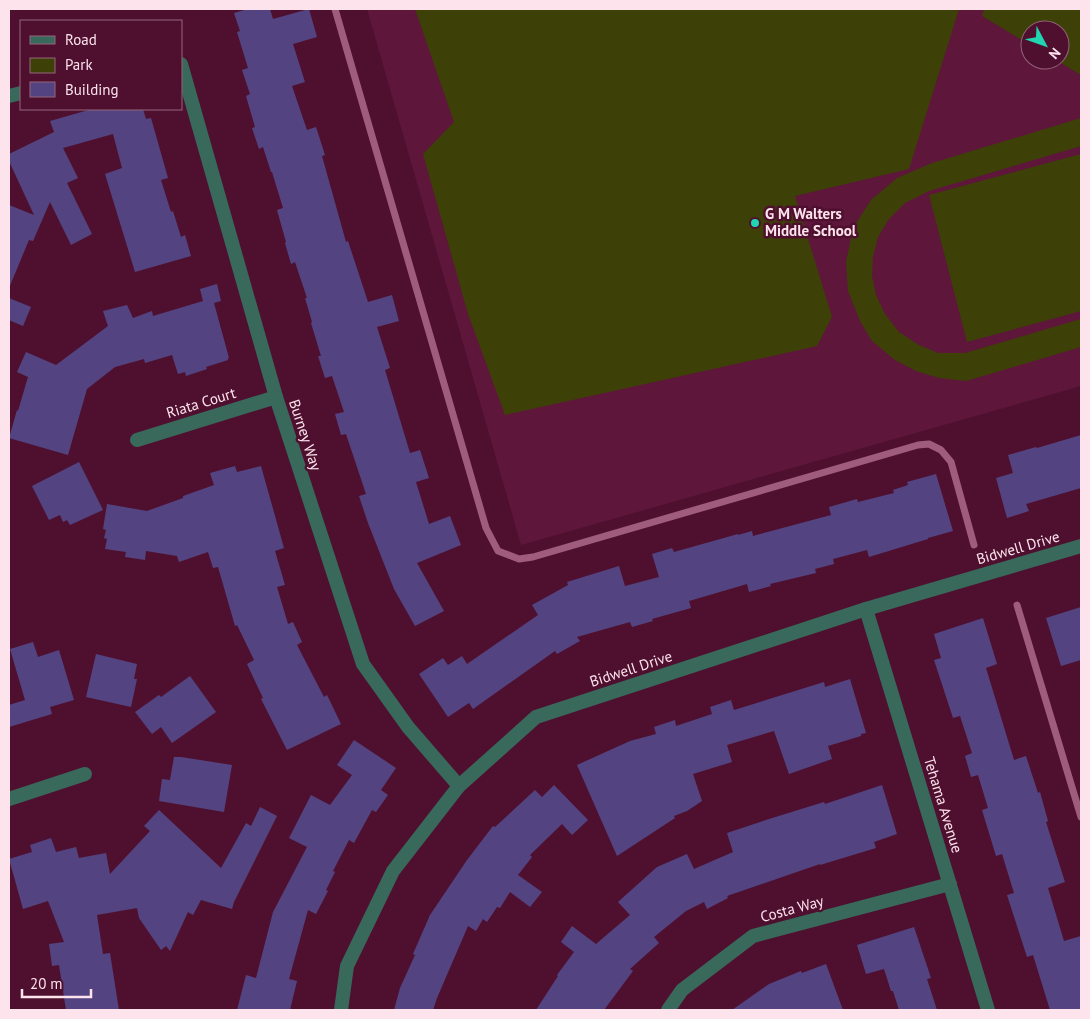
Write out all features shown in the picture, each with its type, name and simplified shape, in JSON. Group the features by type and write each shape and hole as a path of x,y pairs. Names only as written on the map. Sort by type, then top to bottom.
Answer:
{"street":[{"name":"Burney Way","path":"182,68 276,397 363,664 408,728 460,786"},
{"name":"Riata Court","path":"137,440 276,397"},
{"name":"Bidwell Drive","path":"341,1010 347,966 394,871 460,786 536,717 866,609 1081,546"},
{"name":"Tehama Avenue","path":"866,609 988,1010"},
{"path":"9,799 85,774"},
{"name":"Costa Way","path":"668,1010 682,990 753,936 950,884"}],"shaded area":[{"name":"G M Walters Middle School","path":"367,9 1081,9 1081,386 521,545"}],"green space":[{"path":"415,9 959,9 909,169 795,196 832,317 817,346 505,415 468,314 423,154 454,122"},
{"path":"984,9 1081,9 1081,75 1070,68 1070,20 1020,20 1020,39 982,16"},
{"path":"1081,118 1081,146 929,191 905,203 889,219 878,237 873,257 872,276 876,295 885,314 899,332 919,345 938,353 965,353 1081,319 1081,347 966,381 939,378 916,371 895,360 872,341 860,321 848,291 846,262 853,228 871,200 897,178 932,163"},
{"path":"1081,154 1081,311 967,342 929,195"}],"building":[{"path":"248,9 270,9 273,19 309,9 317,37 293,44 305,82 292,86 307,130 316,127 325,155 322,156 346,242 348,241 368,302 392,295 399,321 377,327 390,368 385,370 410,453 420,450 429,478 416,482 429,524 450,516 461,545 417,563 444,611 415,626 394,589 359,496 366,494 346,434 341,435 335,414 344,412 332,376 325,378 305,298 307,298 295,262 291,264 285,243 277,210 283,208 263,147 259,149 252,128 255,127 246,96 250,94 242,70 248,68 237,32 240,31 234,13"},
{"path":"88,110 143,110 146,119 151,118 168,178 161,180 171,212 173,211 181,237 185,235 191,256 135,272 105,174 122,168 113,134 63,148 78,178 67,183 92,234 71,245 50,202 33,241 29,240 9,288 9,205 34,215 9,161 9,154 54,132 50,121"},
{"path":"217,284 221,301 214,303 228,360 186,376 185,372 178,374 172,355 145,363 144,359 115,367 87,389 68,455 9,438 28,377 17,372 26,352 56,365 108,326 103,311 127,305 133,318 152,311 153,316 203,301 200,289"},
{"path":"9,298 31,307 23,326 9,320"},
{"path":"1081,435 1081,488 1026,504 1029,511 1007,518 996,478 1013,473 1008,455"},
{"path":"79,462 103,510 70,525 67,520 63,522 60,515 49,520 32,486"},
{"path":"235,466 237,472 261,466 284,548 275,551 285,585 277,587 288,624 293,622 302,642 297,645 324,697 327,695 341,724 287,750 261,699 263,698 247,664 254,660 237,625 235,626 218,567 213,568 208,552 179,562 177,556 146,551 145,560 125,557 126,552 105,549 107,539 104,538 106,530 103,529 107,504 147,511 214,485 210,473"},
{"path":"936,474 953,531 869,557 867,550 833,559 834,564 815,569 816,573 770,584 771,586 749,592 747,584 689,601 691,608 652,619 653,621 632,627 630,622 577,637 580,641 557,654 555,651 473,709 469,703 448,717 419,674 443,658 448,665 462,656 467,664 538,615 532,605 568,585 567,582 619,566 625,586 659,577 652,554 672,548 674,552 752,531 753,536 831,515 829,507 857,499 858,502 894,493 893,490 908,485 907,482"},
{"path":"1081,607 1081,660 1061,666 1046,618"},
{"path":"983,618 997,664 986,668 1014,760 1026,756 1038,793 1040,792 1048,821 1046,822 1065,882 1048,888 1064,941 1081,936 1081,1010 1050,1010 1033,955 1027,957 1007,895 1014,893 1002,854 996,856 982,810 988,808 978,775 971,777 965,756 972,753 960,716 953,718 934,660 941,658 934,634"},
{"path":"33,642 38,657 59,650 74,700 50,707 52,714 9,727 9,705 25,700 10,649"},
{"path":"96,654 137,664 134,679 137,679 131,707 86,697"},
{"path":"190,676 216,712 172,743 161,727 152,734 135,712 159,695 161,697"},
{"path":"850,679 866,733 828,746 832,759 789,774 774,731 727,745 732,762 693,774 702,801 687,811 674,816 675,818 617,856 577,765 630,741 656,734 654,727 675,720 676,726 712,714 710,707 731,700 734,710 824,682 825,687"},
{"path":"354,740 396,768 381,790 388,795 376,812 372,810 354,843 349,840 333,871 335,872 326,890 328,891 316,914 308,910 289,979 297,981 290,1010 237,1010 246,975 256,978 273,912 307,847 289,838 311,795 330,805 352,775 337,765"},
{"path":"174,757 232,765 224,812 159,801 162,779 170,780"},
{"path":"554,785 588,820 572,835 562,824 530,855 532,857 518,875 542,892 530,907 510,892 500,908 497,907 487,922 483,919 476,931 468,926 433,1010 394,1010 400,988 430,915 467,860 493,826 495,827 535,790 542,797"},
{"path":"882,785 897,834 874,842 876,848 820,864 727,896 728,898 707,909 704,902 686,911 654,937 659,943 630,969 633,971 604,1010 536,1010 557,975 574,952 561,942 572,926 596,944 630,915 618,902 657,867 687,854 694,869 733,852 727,833"},
{"path":"260,807 277,816 232,909 201,900 193,915 188,912 170,951 166,946 161,950 139,918 137,908 97,915 103,954 110,953 119,1010 66,1010 59,965 52,966 49,944 64,942 48,901 23,909 9,859 32,852 30,845 51,838 56,852 76,847 79,858 106,853 110,874 150,831 144,826 159,810 221,868 246,823 251,826"},
{"path":"914,927 931,978 927,979 937,1010 899,1010 884,969 866,974 857,945"},
{"path":"826,964 843,1010 732,1010 769,984 801,971 802,973"}],"waterway":[{"path":"335,9 486,528 498,551 519,559 533,557 918,445 929,444 941,450 951,462 974,545"},
{"path":"1017,605 1081,817"}],"place":[{"name":"G M Walters Middle School","path":"755,223"}]}
